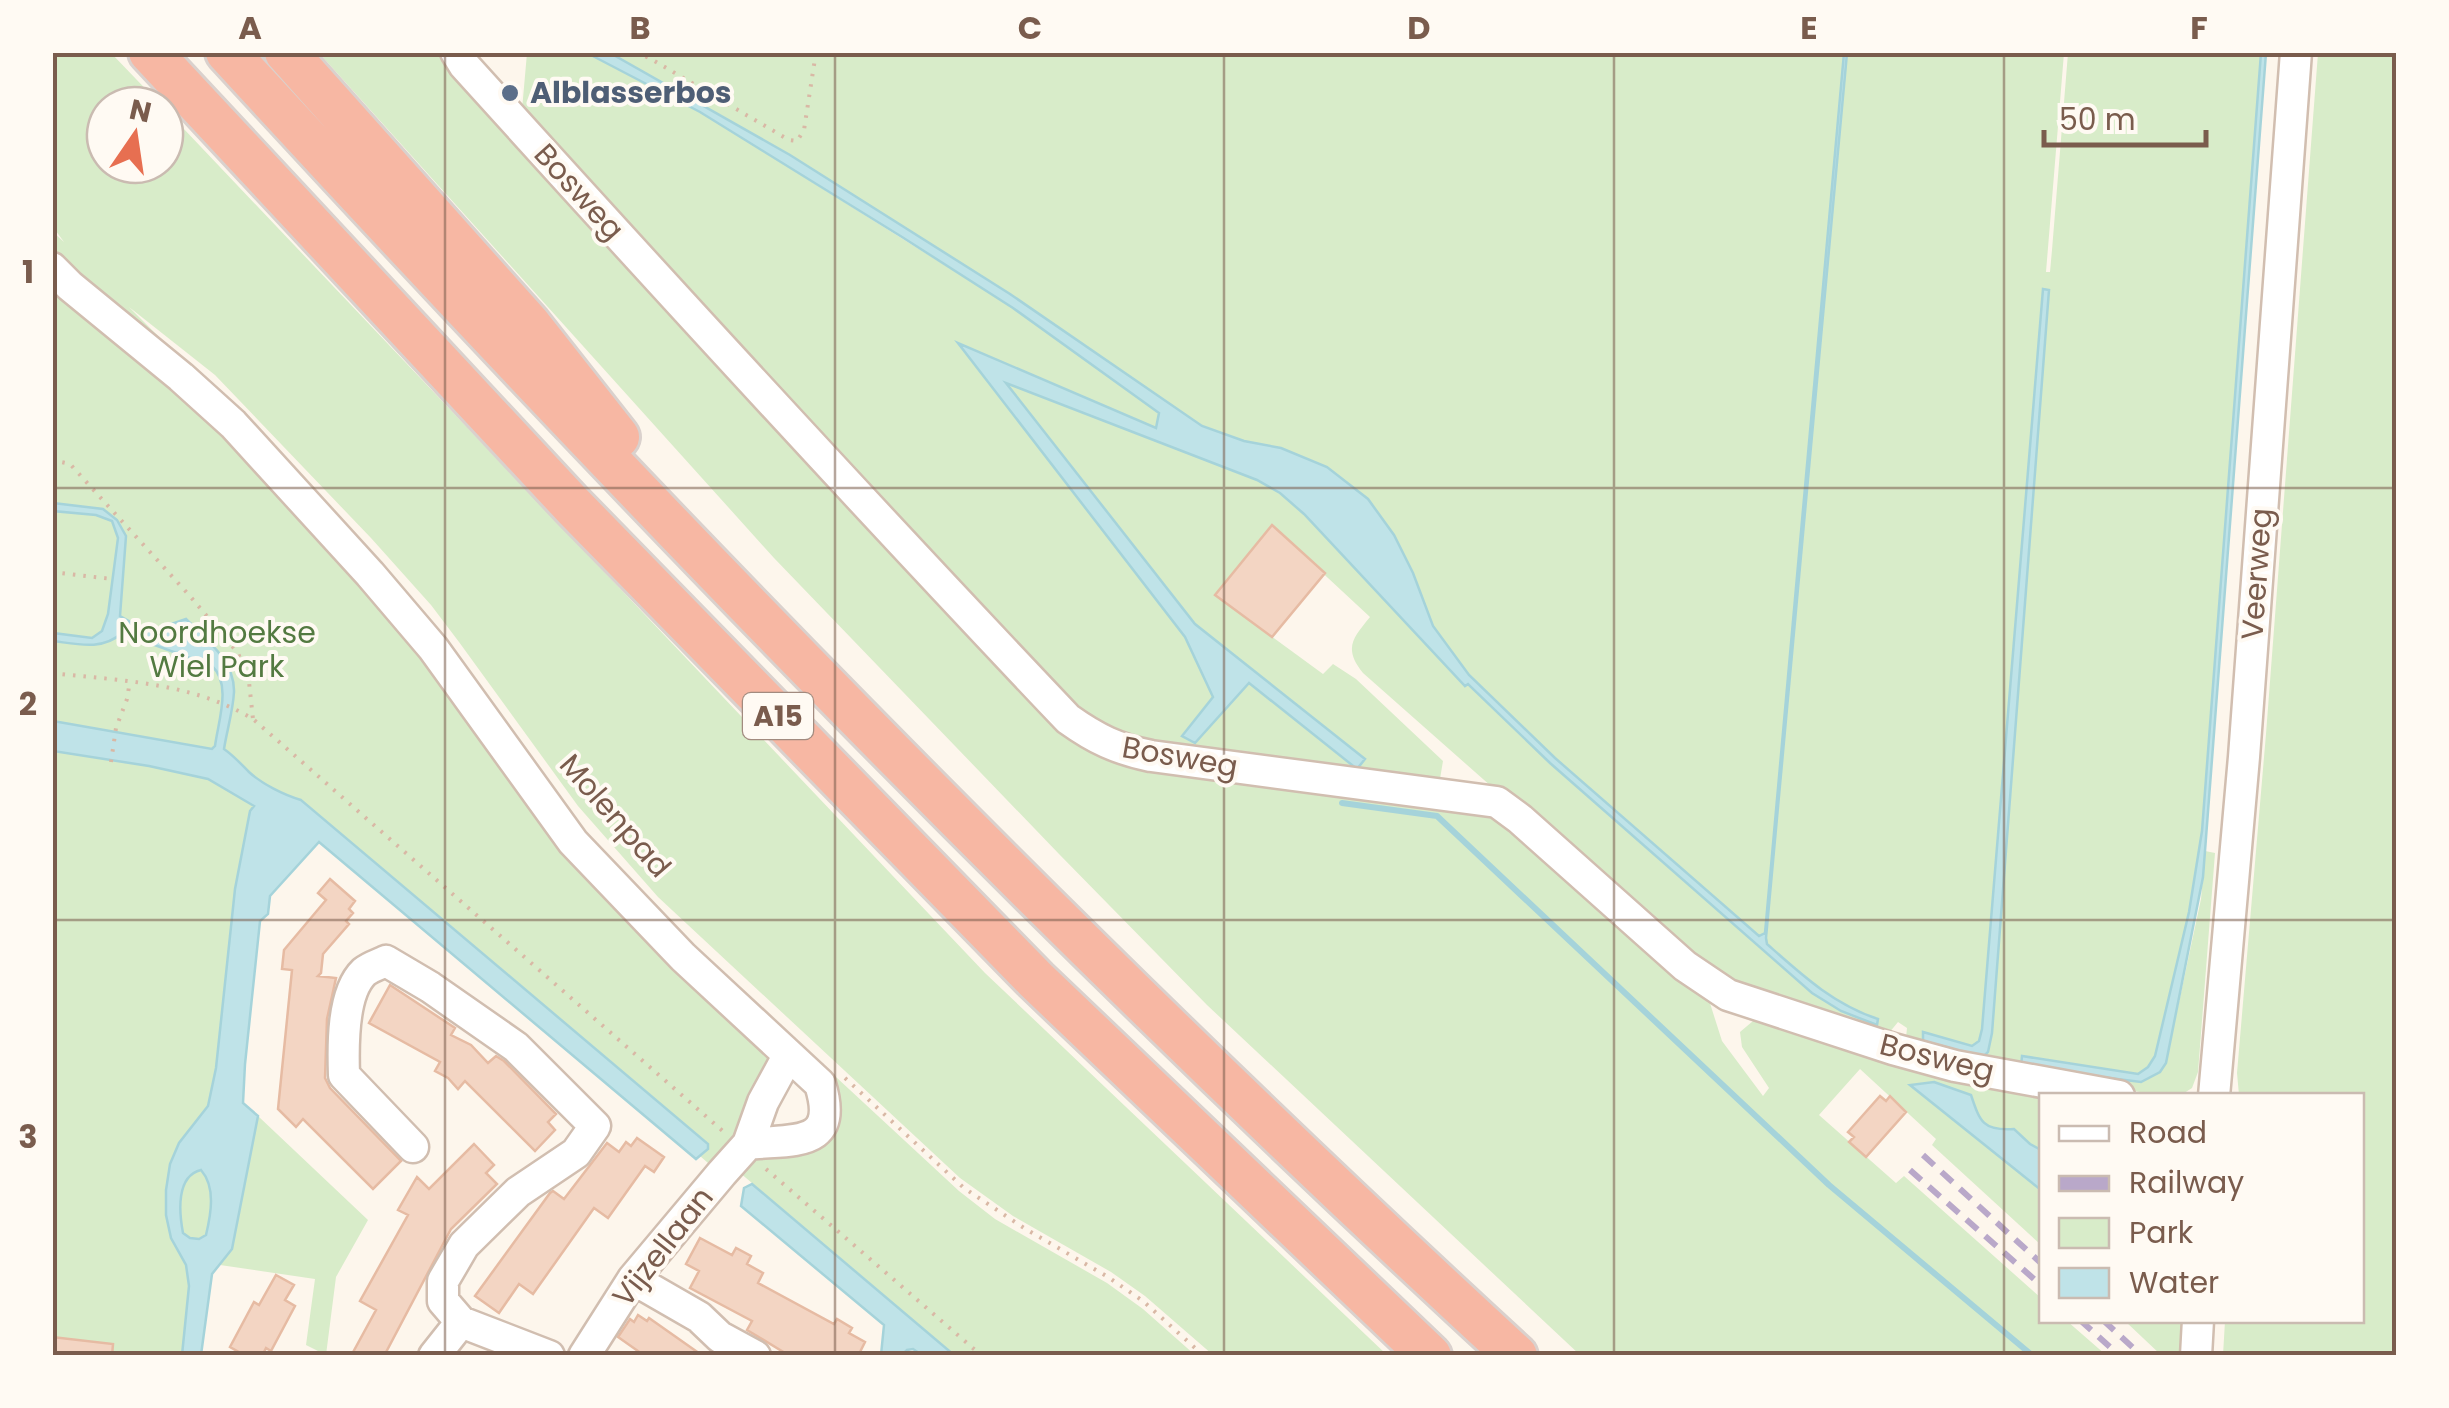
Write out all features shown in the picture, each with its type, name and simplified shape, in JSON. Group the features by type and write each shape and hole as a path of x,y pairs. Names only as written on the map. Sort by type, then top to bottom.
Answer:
{"highway":[{"name":"A15","path":"150,52 572,505 1022,966 1430,1356"},
{"name":"A15","path":"228,52 566,417 770,630 1077,937 1516,1356"},
{"name":"A15","path":"286,52 529,324 770,630"}],"street":[{"name":"Bosweg","path":"456,52 589,204 884,526 1068,719 1093,736 1122,750 1151,756 1496,802 1685,966 1728,995 1954,1066 2102,1093"},
{"name":"Veerweg","path":"2214,1093 2244,756 2296,52"},
{"path":"52,268 232,424 433,648 573,842 684,957 820,1084 826,1105 820,1130 810,1138 746,1147"},
{"path":"413,1147 344,1075 342,1041 353,988 366,970 386,960 516,1046 595,1126 576,1154 518,1192 464,1245 442,1280 443,1301 461,1322 548,1356"},
{"name":"Vijzellaan","path":"584,1356 633,1280 746,1147 763,1102 788,1056"},
{"path":"633,1280 699,1317 720,1336 755,1356"},
{"path":"434,1356 461,1322"},
{"path":"2196,1356 2198,1323"}],"path":[{"path":"636,52 788,140 797,141 804,130 816,52"},
{"path":"52,460 70,464 238,653 249,682 253,719"},
{"path":"52,572 112,579"},
{"path":"52,672 190,691 253,719 982,1356"},
{"path":"111,762 130,682"},
{"path":"846,1079 964,1188 1143,1301 1204,1356"}],"green space":[{"name":"Noordhoekse Wiel Park","path":"53,53 111,53 142,85 85,85 85,185 185,185 185,130 985,973 1387,1355 1213,1355 1111,1272 1013,1216 960,1178 658,897 578,806 431,605 371,538 215,375 129,307 217,395 545,813 800,1050 715,1169 281,802 259,816 199,1355 53,1355 53,232 64,242 53,227"},
{"path":"319,53 448,53 1076,734 1495,814 1708,997 1722,1041 1763,1096 1769,1088 1742,1047 1740,1032 1753,1021 1778,1015 2039,1095 2039,1149 2014,1130 1995,1129 1984,1123 1971,1095 1911,1086 2039,1188 2039,1243 1932,1145 1936,1139 1860,1069 1819,1115 1896,1183 1904,1176 2039,1296 2039,1323 2069,1323 2106,1355 1580,1355 1207,1005 774,558"},
{"path":"527,53 587,53 700,112 1013,308 1160,413 1157,428 960,345 1185,637 1213,697 1183,736 1195,743 1248,683 1356,769 1365,759 1195,624 1004,382 1257,480 1280,493 1465,686 1550,763 1812,993 1841,1011 1876,1025 1878,1019 1832,997 1767,944 1766,938 1847,53 2064,53 2046,272 2050,272 2068,53 2261,53 2202,831 2189,912 2155,1056 2148,1067 2139,1074 2031,1069 2141,1082 2160,1071 2166,1063 2201,899 2205,851 2215,853 2198,1072 2192,1088 2184,1093 2146,1093 1984,1066 1906,1038 1907,1028 1898,1022 1889,1033 1761,999 1682,955 1363,673 1352,650 1370,617 1272,526 1215,595 1323,674 1333,664 1356,679 1443,761 1439,785 1131,745 1093,730 521,121","holes":["2046,289 2049,290 1992,1033 1983,1057 1923,1041 1924,1033 1972,1046 1979,1041 1982,1029"]},
{"path":"610,53 1844,53 1765,933 1758,936 1555,758 1469,675 1433,626 1413,573 1368,499 1327,467 1281,448 1244,441 1202,426 1010,294 790,155"},
{"path":"2318,53 2396,53 2396,1355 2223,1355 2225,1323 2364,1323 2364,1093 2239,1093 2237,1073"},
{"path":"809,1052 959,1191 995,1219 1107,1283 1195,1355 954,1355 739,1172 756,1156 797,1151 830,1084"},
{"path":"258,1116 368,1220 336,1277 326,1355 306,1345 315,1279 220,1265 232,1249"},
{"path":"2127,1323 2184,1323 2181,1355 2161,1355"}],"water":[{"path":"587,53 610,53 790,155 1010,294 1202,426 1244,441 1281,448 1327,467 1368,499 1394,535 1433,626 1469,675 1555,758 1759,936 1765,933 1847,53 1766,938 1767,944 1806,977 1832,997 1878,1019 1877,1025 1841,1011 1812,993 1550,763 1468,684 1465,686 1280,493 1257,480 1006,383 1195,624 1365,759 1357,769 1249,683 1195,743 1182,736 1213,697 1185,637 958,343 1156,428 1159,413 1013,308 902,237 700,112"},
{"path":"2261,53 2266,53 2203,877 2166,1063 2160,1072 2141,1082 2021,1067 2022,1056 2138,1074 2155,1056 2189,912 2202,831"},
{"path":"2043,289 2049,290 1992,1033 1983,1057 1923,1041 1923,1032 1972,1046 1979,1041 1982,1029"},
{"path":"53,503 103,509 117,520 126,536 120,616 148,632 186,619 225,661 234,692 224,749 260,781 301,800 708,1144 708,1149 696,1159 319,842 270,896 268,914 260,921 243,1103 258,1116 232,1249 212,1274 201,1355 182,1355 189,1286 186,1265 171,1238 166,1190 170,1164 179,1143 208,1106 216,1068 235,889 254,806 208,779 53,751 53,721 212,749 223,693 212,666 122,633 98,644 53,641 53,633 92,638 102,631 108,614 118,538 112,521 96,515 53,511","holes":["201,1170 211,1201 206,1235 190,1238 183,1233 183,1187 187,1179"]},
{"path":"1934,1082 1971,1095 1984,1123 2014,1129 2039,1149 2039,1188 1910,1085"},
{"path":"752,1184 954,1355 922,1355 913,1349 902,1355 881,1355 884,1325 741,1206 744,1188"}],"building":[{"path":"1272,525 1325,573 1272,637 1215,595"},
{"path":"330,879 355,901 349,909 353,913 346,921 349,924 323,954 318,976 336,978 327,1019 325,1078 330,1088 401,1161 373,1189 303,1119 296,1127 278,1109 292,970 282,969 284,950 326,900 318,893"},
{"path":"390,985 455,1028 451,1035 471,1045 488,1063 496,1056 504,1061 556,1114 548,1122 555,1130 535,1151 465,1081 458,1089 435,1071 440,1062 369,1023"},
{"path":"1880,1096 1886,1101 1890,1096 1906,1112 1866,1157 1849,1142 1854,1137 1848,1132"},
{"path":"637,1138 664,1157 654,1172 645,1166 608,1218 594,1208 533,1294 519,1284 499,1313 475,1296 550,1193 553,1191 564,1199 607,1143 619,1152 626,1142 631,1146"},
{"path":"474,1144 494,1165 486,1173 497,1184 451,1229 384,1356 351,1356 376,1310 360,1301 408,1215 398,1210 417,1177 429,1189"},
{"path":"700,1238 732,1255 736,1248 751,1256 747,1264 763,1273 758,1283 834,1324 837,1319 852,1328 849,1333 865,1342 858,1356 790,1356 747,1330 752,1321 690,1288 699,1271 686,1264"},
{"path":"276,1275 294,1285 285,1300 295,1306 271,1351 266,1348 262,1356 246,1356 230,1347 254,1302 259,1305"},
{"path":"638,1315 647,1321 649,1318 703,1356 645,1356 618,1337 630,1319 634,1322"},
{"path":"52,1337 113,1344 112,1356 52,1356"}],"waterway":[{"path":"1342,803 1437,816 1829,1185 2033,1356"}],"railway":[{"path":"1923,1155 2039,1261"},
{"path":"1910,1170 2039,1283"},
{"path":"2083,1323 2120,1356"},
{"path":"2106,1323 2142,1356"}],"place":[{"name":"Alblasserbos","path":"510,93"}]}
